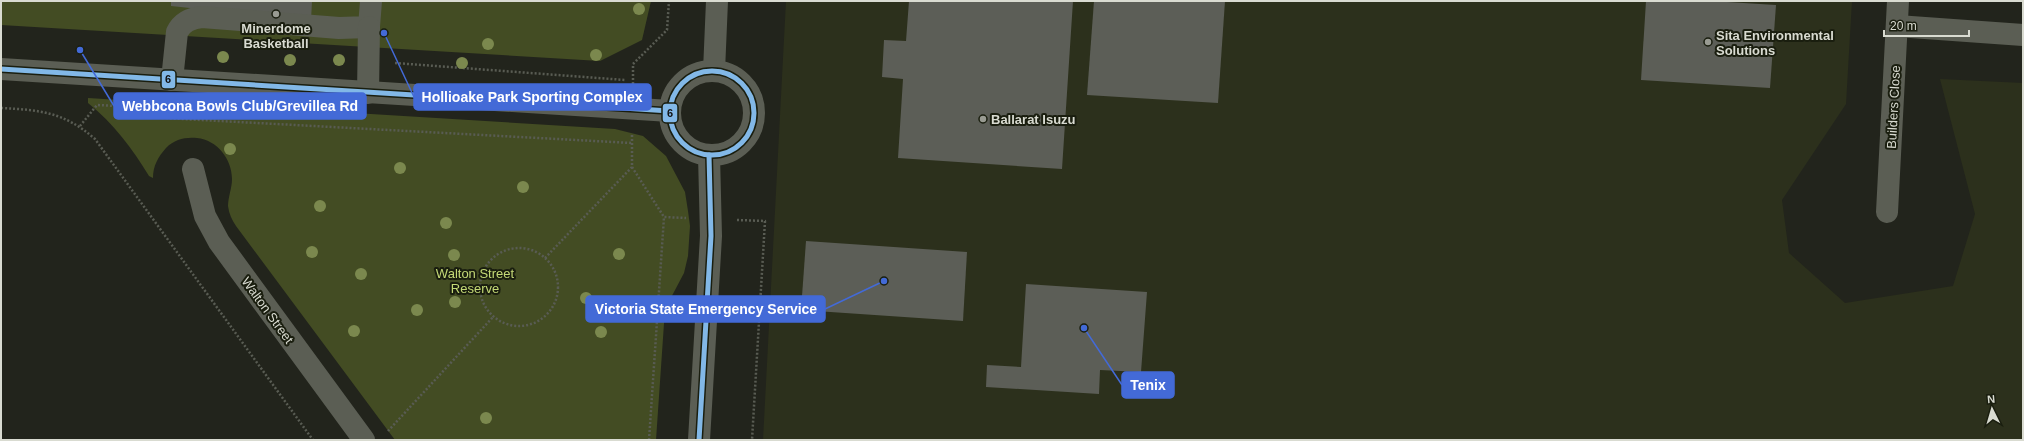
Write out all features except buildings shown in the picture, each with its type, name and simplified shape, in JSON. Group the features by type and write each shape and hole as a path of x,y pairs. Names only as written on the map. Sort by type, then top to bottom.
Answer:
{"street":[{"path":"368,93 371,1"},
{"path":"714,71 717,1"},
{"name":"Builders Close","path":"1887,212 1898,1"},
{"path":"172,80 177,32 188,20 197,18 339,28 369,27"},
{"path":"1897,26 2023,34"},
{"path":"1,69 670,111"},
{"path":"705,71 714,71 732,76 746,88 754,106 754,115 749,133 740,144 728,152 710,155 691,150 684,144 673,129 670,111 675,93 687,78 705,71"},
{"path":"699,440 711,236 710,155"},
{"name":"Walton Street","path":"194,169 206,216 219,242 364,440"}],"path":[{"path":"664,217 632,167 632,81 633,64 667,30 668,1"},
{"path":"368,61 632,81"},
{"path":"80,126 98,105 116,106 126,116 632,142"},
{"path":"1,108 47,112 80,126 102,148 313,440"},
{"path":"545,258 632,167"},
{"path":"517,248 532,250 545,258 550,263 556,275 558,289 556,302 548,314 537,322 518,327 504,324 493,317 483,304 479,290 482,274 490,261 502,252 517,248"},
{"path":"385,434 493,317"}],"shaded area":[{"path":"786,1 1852,1 1846,104 1782,200 1789,253 1845,303 1953,286 1975,214 1940,79 2023,83 2023,440 763,440"}],"green space":[{"path":"1,1 651,1 642,40 600,61 1,25"},
{"name":"Walton Street Reserve","path":"88,98 248,108 252,109 258,116 272,111 289,109 615,129 643,136 666,156 685,192 690,226 688,256 684,273 665,309 656,440 395,440 235,224 228,206 232,182 231,172 229,164 222,152 211,142 197,138 180,139 169,145 158,158 153,178 149,176 129,146 114,128 88,103"}],"transit line":[{"name":"6","path":"1,69 670,111"},
{"name":"6","path":"712,71 728,74 742,83 751,97 754,113 751,129 742,143 728,152 712,155 696,152 682,143 673,129 670,113 673,97 682,83 696,74 712,71"},
{"name":"6","path":"699,440 711,236 709,155"}],"place":[{"name":"Minerdome Basketball","path":"276,14"},
{"name":"Hollioake Park Sporting Complex","path":"384,33"},
{"name":"Sita Environmental Solutions","path":"1708,42"},
{"name":"Webbcona Bowls Club/Grevillea Rd","path":"80,50"},
{"name":"Ballarat Isuzu","path":"983,119"},
{"name":"Victoria State Emergency Service","path":"884,281"},
{"name":"Tenix","path":"1084,328"}]}
